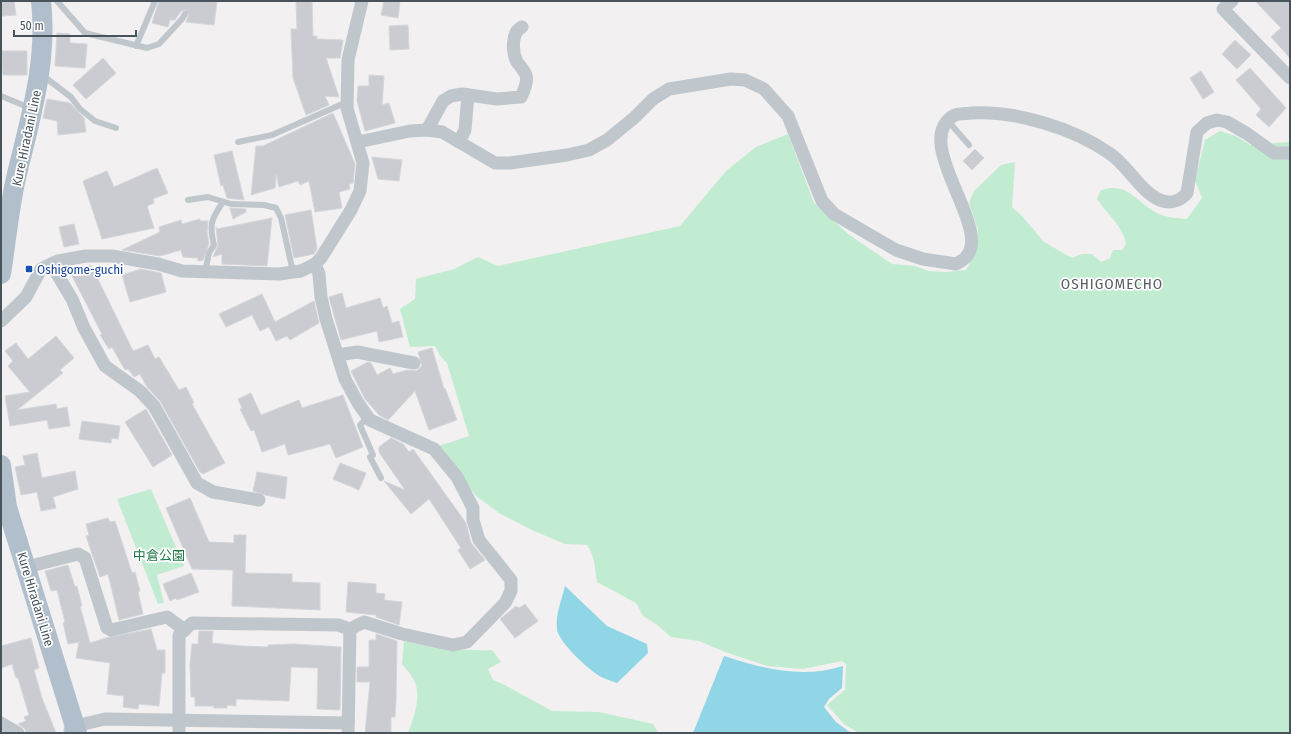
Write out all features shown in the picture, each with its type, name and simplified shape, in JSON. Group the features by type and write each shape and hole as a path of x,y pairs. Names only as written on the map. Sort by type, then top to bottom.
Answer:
{"main road":[{"name":"Kure Hiradani Line","path":"1,274 16,180 40,73 43,49 41,1"},
{"name":"Kure Hiradani Line","path":"1,465 7,507 27,567 73,731"}],"street":[{"path":"1,321 26,297 40,269 58,261 86,256 112,256 158,264 182,271 279,274 301,271 315,264 321,258 340,228 360,191 363,163 358,142 352,129 347,102 348,60 362,1"},
{"path":"1232,1 1223,9 1289,77"},
{"path":"427,130 443,101 451,96 468,95 497,99 521,97 525,89 526,76 516,60 514,51 514,35 518,29 522,27"},
{"path":"358,142 410,131 427,130 442,132 495,163 510,163 567,155 589,150 607,140 634,118 653,99 669,89 731,79 745,80 764,89 788,116 822,200 834,214 896,250 923,259 956,264 966,257 971,247 967,219 942,150 941,131 947,120 955,115 990,112 1025,118 1052,125 1109,152 1122,163 1154,197 1163,201 1171,202 1182,199 1187,194 1197,132 1207,123 1217,120 1226,122 1246,133 1274,153 1290,153"},
{"path":"459,142 465,130 468,95"},
{"path":"51,264 72,299 84,328 105,366 140,391 154,406 197,484 213,492 259,500"},
{"path":"178,733 179,635 192,623 338,625 350,629 364,622 402,634 453,645 467,642 505,603 511,592 511,580 479,540 473,520 473,508 457,477 434,449 370,420 345,379 326,319 321,297 319,274 315,264"},
{"path":"338,355 357,352 414,363"},
{"path":"27,567 78,554 85,558 107,628 112,630 167,617 185,630"},
{"path":"73,731 105,719 179,719 348,728 350,629"},
{"path":"1,722 18,733"}],"lane":[{"path":"57,1 85,33 147,48 159,44 185,14"},
{"path":"136,46 155,1"},
{"path":"40,73 71,97 80,109 95,121 116,128"},
{"path":"1,96 33,109"},
{"path":"238,142 272,134 347,102"},
{"path":"947,120 969,145"},
{"path":"188,200 208,197 223,202 264,205 276,208 281,218 293,272"},
{"path":"205,272 210,253 214,245 210,228 216,211 223,202"},
{"path":"368,417 360,425 373,455 370,457 381,478"}],"green space":[{"path":"1220,131 1236,136 1250,145 1290,142 1290,733 857,732 844,724 827,705 845,690 846,664 842,661 803,669 767,666 725,652 699,641 671,637 656,624 643,616 636,603 597,582 593,558 587,545 565,544 534,531 499,513 476,496 439,446 469,436 447,363 440,356 435,346 410,347 400,309 415,299 416,279 454,269 478,257 498,266 680,226 726,171 756,147 788,134 814,203 848,234 892,264 915,266 929,271 946,272 966,270 976,251 978,230 969,203 974,191 1001,165 1015,162 1012,207 1022,216 1044,242 1072,258 1082,254 1092,254 1101,262 1110,258 1113,250 1122,250 1126,244 1122,231 1097,199 1101,190 1119,188 1132,194 1159,214 1187,219 1202,198 1195,180 1205,140"},
{"name":"中倉公園","path":"151,489 184,566 157,575 164,603 158,604 117,499"},
{"path":"404,641 426,646 469,650 492,650 501,662 488,669 493,680 552,711 599,712 653,724 658,733 408,733 413,720 417,693 414,680 402,664"}],"water":[{"path":"565,586 607,626 647,644 648,653 617,683 605,679 590,669 578,659 558,634 557,618"},
{"path":"724,656 754,665 783,671 812,672 843,666 842,688 829,699 824,707 836,722 851,733 693,733"}],"building":[{"path":"1,1 14,1 16,15 2,16"},
{"path":"159,1 217,1 214,25 186,22 189,14 185,10 181,11 175,20 170,20 168,27 152,23"},
{"path":"296,1 312,1 313,36 317,36 317,39 343,40 340,58 326,58 339,97 325,96 329,105 306,115 293,78 291,29 297,29"},
{"path":"384,1 400,1 398,18 381,15"},
{"path":"1255,1 1290,1 1290,58 1271,37 1281,28"},
{"path":"408,25 409,49 390,50 389,26"},
{"path":"57,33 70,34 70,43 87,44 85,68 55,66"},
{"path":"1235,40 1251,55 1237,69 1222,54"},
{"path":"2,51 27,51 27,75 3,75"},
{"path":"103,58 116,73 86,99 73,85"},
{"path":"1250,68 1286,108 1269,127 1256,115 1261,109 1236,80"},
{"path":"1201,71 1214,92 1203,99 1190,78"},
{"path":"369,75 384,76 382,105 389,103 395,123 365,131 357,101 358,86 369,86"},
{"path":"47,99 70,103 84,118 86,132 58,135 57,121 43,118"},
{"path":"333,113 355,164 353,183 349,184 350,189 339,192 342,208 315,212 309,181 300,185 298,181 279,187 276,174 275,188 251,195 256,146 263,146"},
{"path":"975,149 984,158 972,170 963,161"},
{"path":"232,151 244,200 227,198 223,185 221,186 214,155"},
{"path":"372,157 402,160 399,181 378,179"},
{"path":"157,168 168,193 153,199 154,203 147,206 154,228 102,239 83,181 107,171 114,187"},
{"path":"230,208 246,209 246,212 233,219"},
{"path":"311,210 317,249 314,254 294,258 285,215"},
{"path":"272,218 267,266 222,264 222,254 213,257 218,245 216,227 217,229"},
{"path":"200,219 200,221 208,221 207,232 209,244 203,260 198,261 198,258 183,257 181,250 160,256 122,250 160,232 159,227 181,220 182,224"},
{"path":"74,224 79,244 64,247 59,227"},
{"path":"91,265 133,351 148,345 155,359 159,357 179,390 186,387 194,403 192,404 225,463 203,474 200,472 160,401 147,387 140,374 134,377 128,369 125,370 112,347 109,349 100,335 102,334 71,274"},
{"path":"141,269 161,273 166,292 130,302 122,275"},
{"path":"342,293 346,308 380,298 383,308 387,306 392,323 399,321 403,337 379,342 377,331 341,340 329,297"},
{"path":"262,294 275,322 314,301 319,323 290,340 287,336 276,341 269,327 260,331 252,315 226,327 219,314"},
{"path":"56,336 74,358 60,370 63,373 17,410 56,404 57,409 67,407 70,426 49,429 47,420 10,426 5,396 30,392 8,366 13,361 5,351 16,343 28,359"},
{"path":"432,348 444,389 445,388 457,420 429,430 415,391 388,420 379,415 365,399 351,371 368,362 371,363 377,375 390,368 393,374 407,370 416,371 422,366 418,352"},
{"path":"251,393 261,415 299,400 302,408 343,395 363,447 336,458 330,444 288,455 285,444 262,452 254,430 251,431 240,409 242,408 238,399"},
{"path":"146,409 172,455 153,467 125,422"},
{"path":"82,421 120,426 118,439 112,438 111,443 79,439"},
{"path":"391,438 403,444 409,452 413,449 466,523 471,543 485,560 470,569 458,550 461,548 429,499 411,514 384,481 405,490 379,452 379,447"},
{"path":"37,453 42,478 75,471 78,489 53,497 56,508 41,511 37,492 21,495 15,467 25,465 23,456"},
{"path":"340,463 366,473 359,490 333,479"},
{"path":"257,472 287,477 285,499 253,491"},
{"path":"190,498 209,542 234,543 234,535 246,535 245,573 292,574 292,582 320,583 320,610 232,606 233,570 192,569 166,508"},
{"path":"108,518 110,522 115,521 132,573 135,572 140,591 138,592 143,614 119,620 108,574 100,577 86,536 89,535 86,524"},
{"path":"68,565 75,587 77,586 82,606 80,606 90,643 109,637 151,629 157,650 165,650 165,673 162,673 159,706 139,704 138,709 123,707 124,696 107,694 110,663 76,658 79,642 68,644 63,623 65,622 57,590 51,591 45,571"},
{"path":"191,573 199,592 170,601 163,584"},
{"path":"348,582 376,584 376,593 385,594 384,600 402,602 399,625 376,617 376,615 346,612"},
{"path":"525,604 538,621 515,638 500,619 516,606 519,608"},
{"path":"199,631 213,631 212,643 268,647 268,645 294,644 341,647 340,710 317,709 318,668 291,667 289,701 236,699 236,706 227,705 227,708 195,706 195,697 191,697 190,664 192,644 198,644"},
{"path":"376,634 397,641 395,717 391,717 391,733 365,733 370,682 357,682 357,667 369,667 369,640 376,640"},
{"path":"31,638 39,668 34,670 42,698 56,733 26,733 25,729 18,724 26,721 24,717 29,715 18,678 16,678 12,664 1,668 1,646"}],"place":[{"name":"Oshigome-guchi","path":"29,269"}],"district":[{"name":"OSHIGOMECHO","path":"1112,284"}]}
